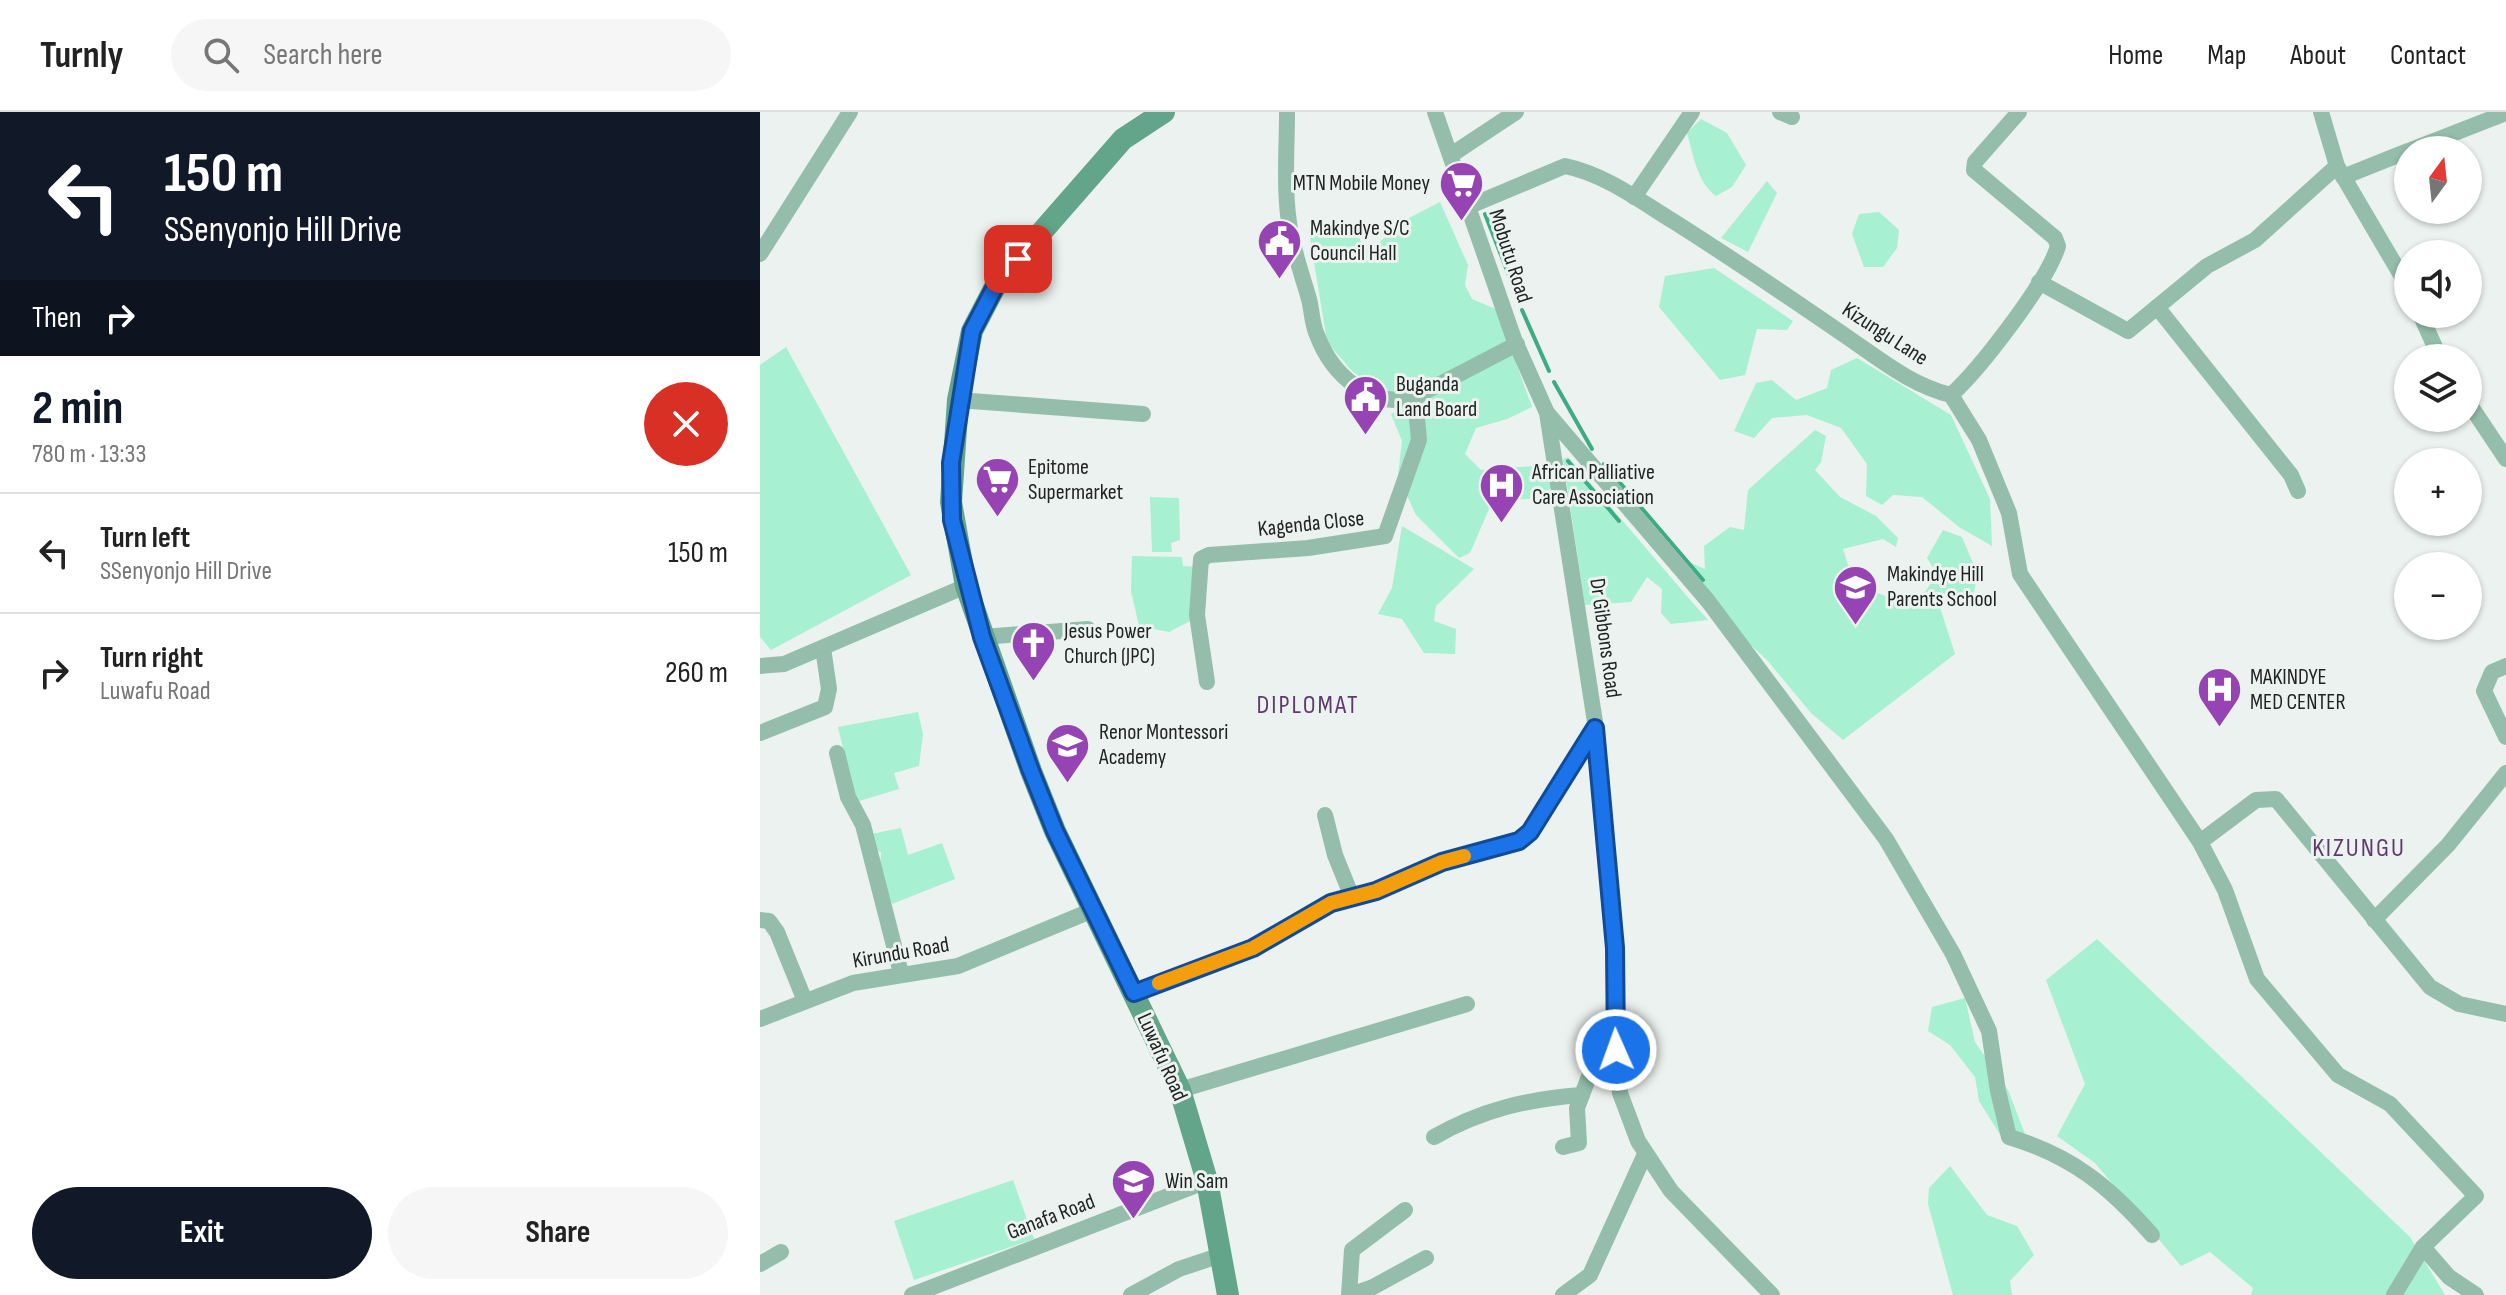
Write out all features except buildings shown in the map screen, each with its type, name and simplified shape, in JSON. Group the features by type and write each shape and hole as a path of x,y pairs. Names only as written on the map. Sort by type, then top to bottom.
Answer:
{"street":[{"path":"760,254 850,112"},
{"name":"Luwafu Road","path":"1164,112 1123,139 997,283 972,331 958,400 951,502 966,586 982,637 1055,831 1180,1090 1207,1181 1228,1295"},
{"path":"1287,112 1291,234 1316,333 1328,359 1346,379 1384,401 1398,402 1415,397 1517,344"},
{"name":"Mobutu Road","path":"1435,112 1517,344 1547,413"},
{"path":"1451,155 1516,112"},
{"path":"1634,197 1692,112"},
{"path":"2019,112 1975,162 1974,170 2055,238 2058,246 2055,257 2039,282 1969,379 1951,395 1979,440 2009,513 2020,574 2200,842 2231,904 2257,979 2338,1075 2390,1104 2476,1196 2423,1247 2394,1295"},
{"path":"2321,112 2340,172 2394,263"},
{"path":"2448,136 2506,113"},
{"path":"2039,282 2128,331 2207,266 2255,240 2340,172 2394,156"},
{"name":"Kizungu Lane","path":"1470,206 1565,166 1578,169 1634,197 1899,372 1933,391 1951,395"},
{"path":"2157,307 2291,475 2298,491"},
{"name":"Kagenda Close","path":"1207,682 1197,615 1201,559 1209,555 1308,548 1385,536 1419,440 1415,397"},
{"path":"958,400 1143,414"},
{"path":"1547,413 1708,601 1880,830 1953,954 1989,1031 2009,1137 2049,1149 2085,1171 2122,1200 2152,1235"},
{"name":"Dr Gibbons Road","path":"1547,413 1595,728 1615,948 1614,1010 1620,1093 1645,1154 1696,1220 1772,1295"},
{"path":"2482,423 2506,459"},
{"path":"760,666 784,664 966,586"},
{"path":"982,637 1088,629"},
{"path":"760,733 825,707 829,689 823,648"},
{"path":"2506,666 2492,672 2484,691 2506,737"},
{"path":"1134,993 1253,948 1331,903 1376,891 1442,862 1519,841 1530,832 1595,728"},
{"path":"837,753 848,797 863,825 901,973"},
{"path":"2374,920 2448,845 2506,773"},
{"path":"2200,842 2256,800 2276,799 2374,920 2440,994 2459,1004 2506,1014"},
{"path":"1325,815 1335,855 1352,897"},
{"name":"Kirundu Road","path":"760,1019 853,983 958,966 1093,910"},
{"path":"760,920 769,921 777,932 805,1001"},
{"path":"1180,1090 1467,1004"},
{"path":"1563,1147 1579,1143 1577,1108 1614,1010"},
{"path":"1434,1137 1468,1117 1511,1104 1582,1095"},
{"path":"1563,1295 1582,1290 1645,1154"},
{"name":"Ganafa Road","path":"912,1295 1207,1181"},
{"path":"1405,1210 1352,1250 1350,1295 1373,1287 1418,1259 1426,1258"},
{"path":"2423,1247 2449,1277 2476,1295"},
{"path":"760,1264 781,1252"},
{"path":"1131,1295 1179,1269 1221,1255"}],"green space":[{"path":"1701,119 1727,133 1746,165 1732,187 1716,196 1700,175 1687,133"},
{"path":"1767,181 1777,193 1748,252 1721,238"},
{"path":"1440,202 1468,265 1465,285 1472,299 1498,310 1509,340 1405,394 1385,395 1352,371 1327,342 1309,231 1351,221 1363,246 1370,250 1407,219"},
{"path":"1879,212 1899,230 1897,248 1883,267 1864,267 1852,234 1859,214"},
{"path":"1714,268 1793,321 1787,330 1757,329 1745,375 1720,380 1659,307 1665,276"},
{"path":"786,347 911,575 771,650 760,637 760,365"},
{"path":"1512,352 1532,407 1507,419 1476,428 1465,454 1481,470 1547,465 1551,488 1538,498 1492,502 1470,553 1459,558 1416,515 1398,476 1402,441 1391,414"},
{"path":"1857,358 1951,415 1990,499 1992,546 1959,527 1922,497 1893,495 1882,505 1866,496 1867,464 1841,428 1807,415 1772,418 1754,438 1734,431 1756,383 1772,380 1796,400 1827,388 1831,370"},
{"name":"Makindye Hill Parents School","path":"1815,430 1826,436 1821,462 1815,470 1840,497 1876,516 1898,538 1896,547 1883,539 1843,549 1854,584 1896,600 1925,592 1937,574 1927,558 1943,530 1962,537 1977,573 1974,594 1936,595 1955,654 1843,740 1811,713 1767,660 1703,601 1691,563 1705,569 1704,546 1730,527 1744,530 1748,490"},
{"path":"1568,457 1708,620 1671,624 1661,613 1662,589 1647,577 1631,602 1585,605 1563,459"},
{"path":"1150,497 1179,498 1180,540 1171,543 1172,552 1152,552"},
{"path":"1402,526 1474,569 1436,606 1434,621 1456,629 1455,654 1424,653 1402,619 1378,614 1392,588"},
{"path":"1132,556 1182,557 1183,566 1196,567 1194,619 1169,632 1139,626 1131,591"},
{"path":"918,712 923,734 919,766 894,773 899,789 856,802 838,727"},
{"path":"901,828 908,855 942,843 955,879 892,904 880,867 881,852 874,850 871,834"},
{"path":"2097,939 2410,1237 2445,1295 2251,1295 2253,1288 2210,1252 2181,1266 2095,1163 2057,1136 2085,1084 2046,980"},
{"path":"1965,998 1975,1042 2008,1090 2025,1134 2001,1136 1979,1101 1975,1077 1950,1045 1928,1031 1932,1007"},
{"path":"1950,1166 1987,1215 2017,1226 2034,1255 2010,1281 2012,1295 1953,1295 1928,1204 1929,1188"},
{"path":"1013,1180 1034,1239 914,1280 894,1221"}],"waterway":[{"path":"1485,214 1517,296"},
{"path":"1522,310 1549,371"},
{"path":"1554,382 1592,449"},
{"path":"1568,461 1619,521"},
{"path":"1604,464 1703,580"}],"slow traffic":[{"path":"1159,983 1253,948 1331,903 1376,891 1442,862 1464,856"}],"place":[{"name":"MTN Mobile Money","path":"1461,222"},
{"name":"Makindye S/C Council Hall","path":"1279,280"},
{"name":"Buganda Land Board","path":"1365,436"},
{"name":"Epitome Supermarket","path":"997,519"},
{"name":"African Palliative Care Association","path":"1501,524"},
{"name":"Makindye Hill Parents School","path":"1856,626"},
{"name":"Jesus Power Church (JPC)","path":"1033,683"},
{"name":"MAKINDYE MED CENTER","path":"2219,729"},
{"name":"Renor Montessori Academy","path":"1068,784"},
{"name":"Win Sam","path":"1134,1220"}],"district":[{"name":"DIPLOMAT","path":"1308,705"},
{"name":"KIZUNGU","path":"2359,848"}],"route":[{"path":"1018,259 997,283 972,331 958,400 951,463 952,520 966,586 982,637 1031,771 1055,831 1134,993 1253,948 1331,903 1376,891 1452,858 1510,846 1519,841 1530,832 1595,728 1615,948 1616,1050"}]}
